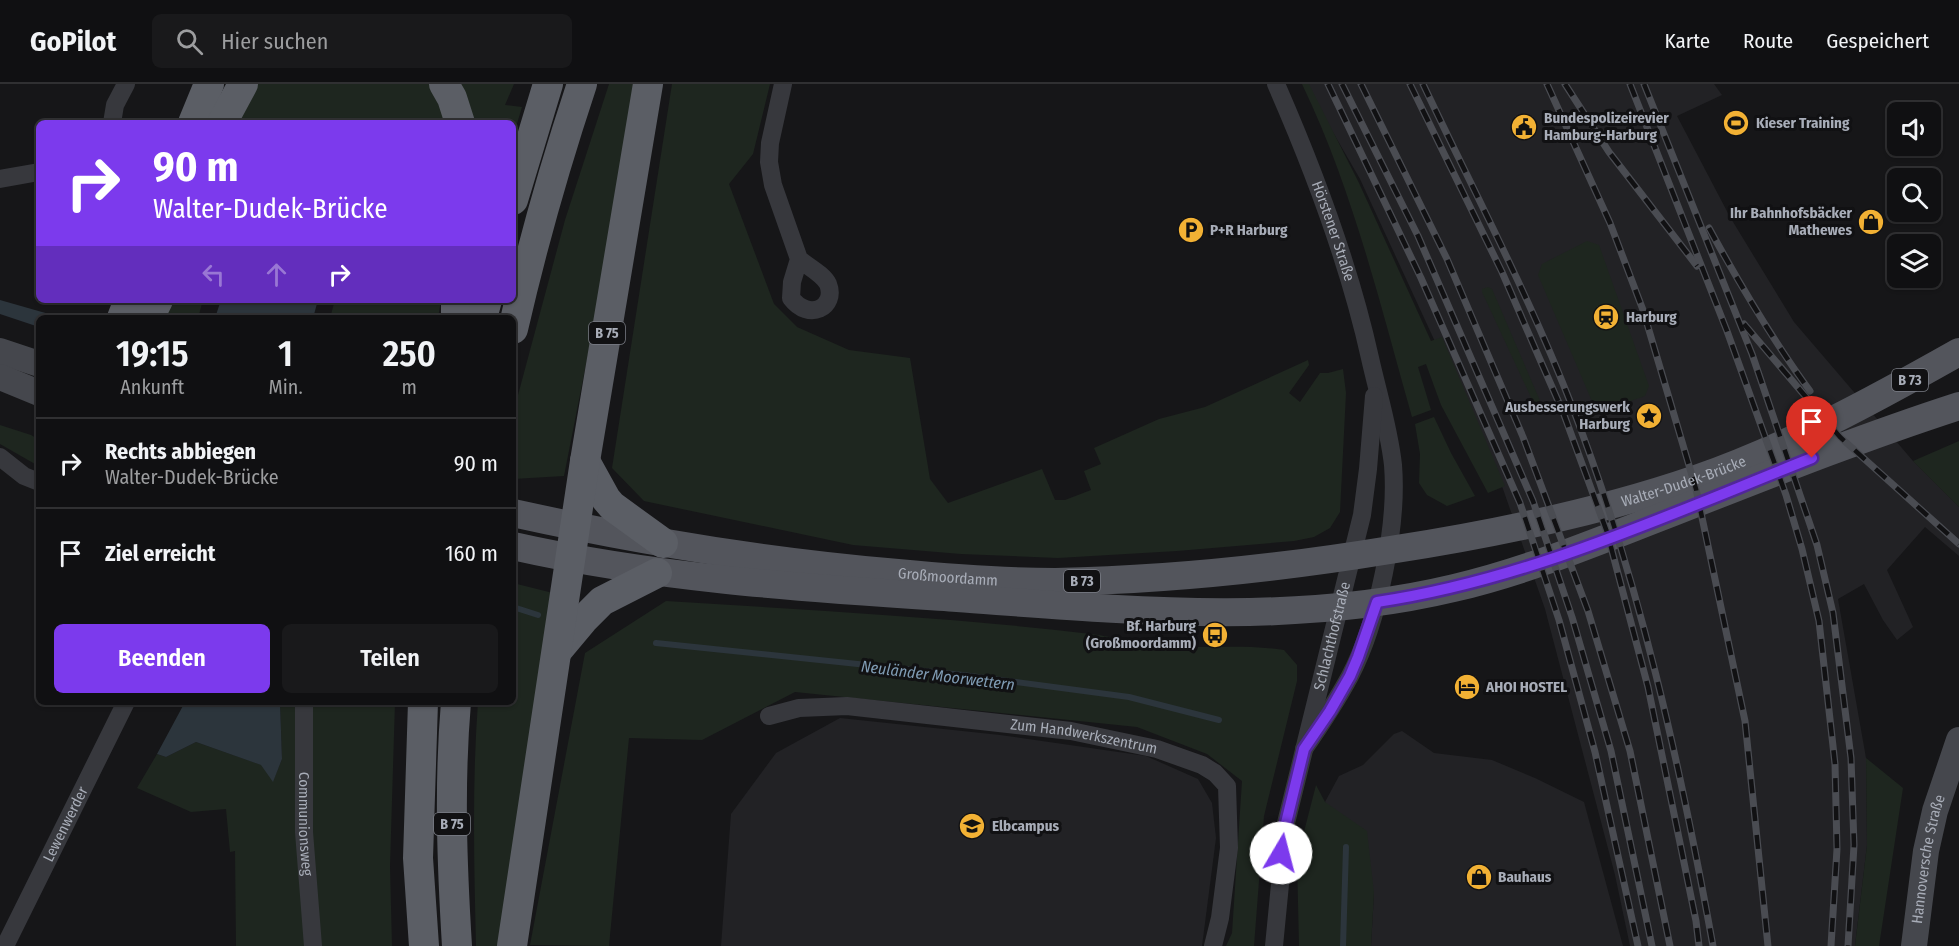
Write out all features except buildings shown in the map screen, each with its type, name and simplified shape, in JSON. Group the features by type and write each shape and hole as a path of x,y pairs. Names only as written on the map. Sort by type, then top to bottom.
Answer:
{"highway":[{"path":"194,120 209,84"},
{"path":"224,120 243,84"},
{"path":"444,84 452,98 459,120"},
{"path":"516,190 548,84"},
{"path":"516,316 530,254 557,159 582,84"},
{"name":"B 75","path":"575,526 648,84"},
{"path":"130,315 150,308"},
{"path":"585,461 612,506 663,543"},
{"path":"512,946 575,526"},
{"path":"556,654 583,620 602,601 657,573"},
{"name":"B 75","path":"423,705 418,858 424,946"},
{"name":"B 75","path":"456,705 451,856 457,946"}],"main road":[{"path":"0,351 36,363"},
{"name":"Walter-Dudek-Brücke","path":"1387,551 1546,522 1696,479 1750,458 1861,406 1959,352"},
{"path":"0,377 36,392"},
{"name":"Walter-Dudek-Brücke","path":"1883,431 1959,393"},
{"name":"Walter-Dudek-Brücke","path":"1377,602 1425,595 1504,575 1562,555 1883,431 1959,406"},
{"name":"Großmoordamm","path":"516,514 663,543 813,566 936,577 1021,581 1212,573 1387,551"},
{"name":"Großmoordamm","path":"516,547 657,573 797,587 1141,610 1273,612 1377,602"},
{"name":"Hannoversche Straße","path":"1914,946 1926,851 1935,811 1959,740"}],"street":[{"path":"112,120 115,105 126,84"},
{"path":"783,84 770,143 769,162 773,185 798,259"},
{"name":"Hörstener Straße","path":"1276,84 1308,158 1347,267 1388,430 1393,467 1392,510 1387,551"},
{"path":"0,179 36,173"},
{"name":"Hörstener Straße","path":"1352,556 1362,515 1375,382"},
{"path":"0,457 24,476 36,481"},
{"name":"Schlachthofstraße","path":"1304,749 1330,711 1358,657 1377,602 1387,551"},
{"name":"Schlachthofstraße","path":"1274,946 1286,823 1352,556"},
{"name":"Lewenwerder","path":"5,946 125,705"},
{"name":"Communionsweg","path":"304,705 304,832 313,946"},
{"name":"Zum Handwerkszentrum","path":"769,716 799,708 847,706 1071,731 1157,749 1202,765 1215,773 1227,786 1229,848 1220,918 1213,946"},
{"name":"Schlachthofstraße","path":"1277,915 1282,946"}],"shaded area":[{"path":"256,84 429,84 447,120 235,120"},
{"path":"457,84 514,84 505,105 522,107 516,127 516,120 473,120"},
{"path":"609,84 638,84 564,476 516,479 516,403 565,220"},
{"path":"672,84 770,84 753,154 729,184 774,304 797,327 849,350 910,358 930,479 948,503 1042,469 1055,500 1065,500 1091,490 1084,471 1101,464 1094,448 1159,419 1205,407 1308,360 1309,365 1289,393 1300,402 1320,373 1343,369 1346,393 1340,512 1330,528 1314,537 1294,541 1058,558 961,554 853,545 644,501 612,468"},
{"path":"1302,84 1309,84 1359,183 1431,341 1442,337 1505,486 1488,493 1441,405 1426,364 1418,367 1431,410 1412,417 1351,206"},
{"path":"1305,84 1714,84 1722,95 1677,116 1730,217 1794,322 1913,461 1959,507 1959,556 1925,527 1887,570 1913,627 1897,640 1883,620 1864,584 1838,599 1866,758 1867,845 1855,946 1630,946 1615,875 1545,609 1503,489 1360,179"},
{"path":"1587,241 1599,245 1649,386 1645,396 1597,413 1538,275 1542,264"},
{"path":"1488,287 1492,289 1541,403 1539,406 1535,406 1482,292 1482,289"},
{"path":"0,300 52,315 36,315 36,326 0,314"},
{"path":"168,303 202,303 199,315 166,315"},
{"path":"220,303 317,303 314,315 216,315"},
{"path":"334,303 440,303 438,315 331,315"},
{"path":"1434,417 1475,496 1447,506 1427,495 1419,483 1420,454 1415,424"},
{"path":"0,425 31,435 36,438 35,464 0,444"},
{"path":"1959,441 1959,507 1913,461"},
{"path":"516,584 553,593 501,946 476,946 474,793 478,705 516,705"},
{"path":"666,601 985,623 1091,634 1149,645 1284,650 1297,665 1297,681 1264,816 1254,946 1226,946 1232,933 1242,781 1207,754 1137,727 795,692 702,740 629,738 609,946 530,945 585,653"},
{"path":"183,705 280,705 282,759 273,782 261,765 196,742 166,757 157,754"},
{"path":"280,705 395,705 390,866 392,946 236,946 235,851 230,852 226,809 191,812 137,788 157,754 166,757 196,742 262,765 273,781 282,759"},
{"name":"Elbcampus","path":"840,718 1000,735 1146,756 1198,779 1212,803 1216,838 1202,946 721,946 731,814 776,753"},
{"path":"1402,731 1434,753 1492,760 1584,802 1623,946 1371,946 1374,893 1325,802 1339,776 1363,765 1394,734"},
{"path":"1866,758 1903,788 1879,946 1855,946 1867,845"},
{"path":"1316,785 1325,802 1367,831 1374,893 1371,946 1299,946 1297,859"}],"waterway":[{"name":"Neuländer Moorwettern","path":"516,608 538,615"},
{"name":"Neuländer Moorwettern","path":"656,643 963,675 1129,697 1219,720"},
{"name":"Neuländer Moorwettern","path":"1343,946 1346,847"}],"railway":[{"path":"1328,84 1421,278 1520,503 1559,620 1595,752 1638,946"},
{"path":"1342,84 1418,236 1533,501 1572,617 1611,751 1652,946"},
{"path":"1361,84 1447,259 1523,437 1588,611 1630,751 1670,946"},
{"path":"1410,84 1502,272 1563,412 1607,532 1648,687 1696,921 1699,946"},
{"path":"1423,84 1539,326 1597,474 1656,674 1687,810 1713,946"},
{"path":"1547,84 1610,223 1643,310 1696,489 1745,721 1768,946"},
{"path":"1565,84 1609,152 1697,266"},
{"path":"1630,84 1727,331 1786,495 1819,621 1835,764 1837,849 1831,946"},
{"path":"1644,84 1752,354 1817,545 1833,613 1851,758 1854,845 1848,946"},
{"path":"1709,228 1757,311 1810,391"},
{"path":"1744,324 1840,437 1959,544"}],"place":[{"name":"Kieser Training","path":"1736,123"},
{"name":"Bundespolizeirevier Hamburg-Harburg","path":"1524,127"},
{"name":"Ihr Bahnhofsbäcker Mathewes","path":"1871,222"},
{"name":"P+R Harburg","path":"1191,230"},
{"name":"Harburg","path":"1606,317"},
{"name":"Ausbesserungswerk Harburg","path":"1649,416"},
{"name":"Bf. Harburg (Großmoordamm)","path":"1215,635"},
{"name":"AHOI HOSTEL","path":"1467,687"},
{"name":"Elbcampus","path":"972,826"},
{"name":"Bauhaus","path":"1479,877"}],"route":[{"path":"1281,853 1304,749 1350,676 1377,602 1425,595 1504,575 1639,526 1812,458"}]}
